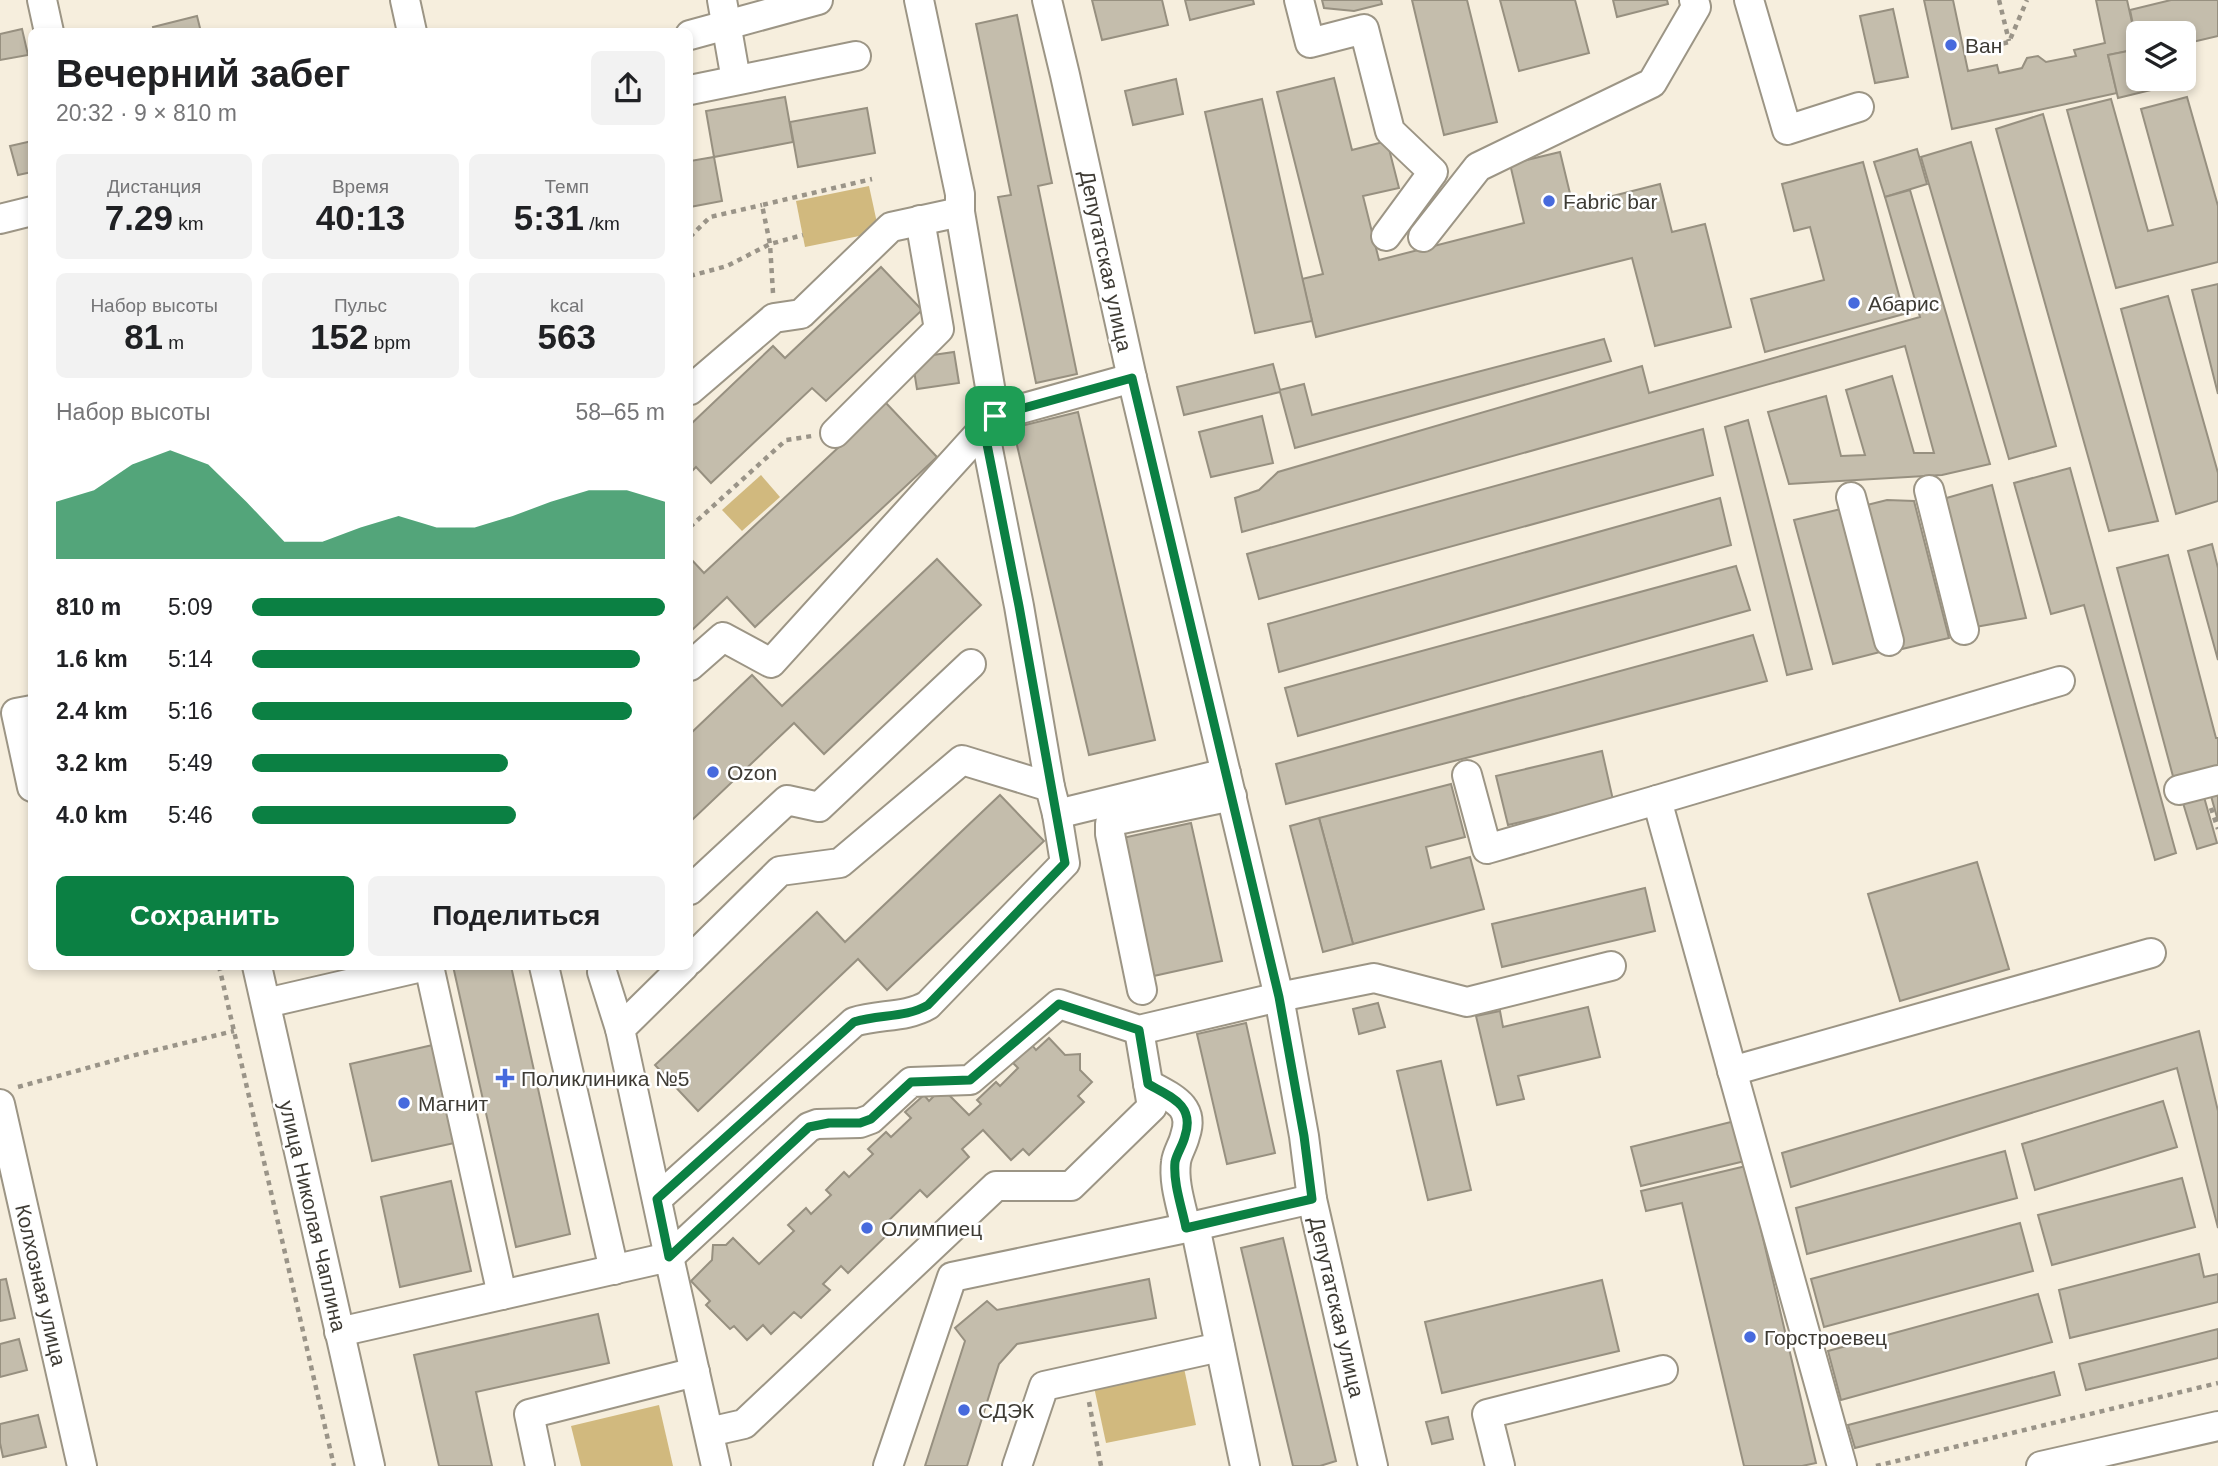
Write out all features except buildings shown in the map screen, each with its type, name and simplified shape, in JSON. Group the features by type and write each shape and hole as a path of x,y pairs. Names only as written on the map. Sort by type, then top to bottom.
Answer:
{"street":[{"path":"42,0 48,28"},
{"path":"405,0 411,28"},
{"path":"693,33 724,13 818,0"},
{"path":"657,1199 854,1022 873,1016 893,1016 917,1011 928,1005 1065,863 989,422 960,212 960,194 919,0"},
{"name":"Депутатская улица","path":"1047,0 1132,378 1279,997 1304,1136 1312,1199 1373,1466"},
{"path":"1299,0 1310,43 1364,29 1390,131 1433,172 1386,236"},
{"path":"1423,237 1478,167 1652,83 1696,7 1694,0"},
{"path":"1749,0 1787,130 1859,107"},
{"path":"724,13 736,80"},
{"path":"693,89 856,56"},
{"path":"0,219 28,212"},
{"path":"693,387 774,318 801,314 891,227 960,212"},
{"path":"835,433 939,329 919,220"},
{"path":"693,663 723,637 771,663 989,422 1132,378"},
{"path":"1928,490 1964,630"},
{"path":"1850,496 1889,641"},
{"path":"693,887 787,800 819,807 971,664"},
{"path":"1467,775 1488,849 2060,681"},
{"path":"28,711 16,713 28,768"},
{"path":"693,957 780,870 840,863 962,760 1050,787"},
{"path":"2179,790 2218,780"},
{"path":"1057,814 1229,784"},
{"path":"1142,990 1110,824 1229,784"},
{"path":"1657,800 1842,1466"},
{"path":"1732,1070 2151,953"},
{"path":"340,1332 669,1257 809,1127 829,1123 860,1123 871,1119 911,1082 970,1080 1059,1004 1139,1030 1374,978 1467,1002 1611,966"},
{"name":"улица Николая Чаплина","path":"258,970 370,1466"},
{"path":"266,1003 410,970"},
{"path":"428,970 502,1295"},
{"path":"545,970 614,1270"},
{"path":"604,970 620,1029 716,1466"},
{"path":"620,1029 680,970"},
{"path":"709,1432 744,1424 996,1186 1071,1186 1152,1107 1139,1030"},
{"path":"1148,1084 1174,1099 1185,1109 1188,1120 1186,1134 1175,1160 1175,1175 1191,1227 1220,1347 1245,1466"},
{"name":"Колхозная улица","path":"6,1096 82,1466"},
{"path":"888,1466 952,1278 1312,1199"},
{"path":"1017,1466 1044,1386 1220,1347"},
{"path":"1500,1466 1488,1414 1664,1370"},
{"path":"540,1466 529,1414 695,1372"},
{"path":"2040,1466 2218,1426"}],"path":[{"path":"1999,0 2010,42"},
{"path":"2010,42 2027,0"},
{"path":"1974,51 2010,42"},
{"path":"693,234 709,217 872,179"},
{"path":"762,205 770,244 774,318"},
{"path":"693,275 727,266 770,244 803,235"},
{"path":"693,524 786,440 835,433"},
{"path":"220,970 334,1466"},
{"path":"6,1096 127,1057 234,1031"},
{"path":"1084,1377 1101,1466"},
{"path":"1876,1466 2218,1383"}],"shaded area":[{"path":"869,186 879,232 805,247 796,201"},
{"path":"761,475 780,497 742,531 722,510"},
{"path":"1184,1368 1196,1425 1106,1443 1094,1387"},
{"path":"659,1405 673,1466 581,1466 571,1426"}],"place":[{"name":"Ван","path":"1951,45"},
{"name":"Fabric bar","path":"1549,201"},
{"name":"Абарис","path":"1854,303"},
{"name":"Ozon","path":"713,772"},
{"name":"Поликлиника №5","path":"505,1078"},
{"name":"Магнит","path":"404,1103"},
{"name":"Олимпиец","path":"867,1228"},
{"name":"Горстроевец","path":"1750,1337"},
{"name":"СДЭК","path":"964,1410"}],"route":[{"path":"1132,378 1279,997 1309,1164 1312,1199 1186,1228 1175,1175 1175,1160 1186,1134 1188,1120 1185,1109 1174,1099 1148,1084 1139,1030 1059,1004 970,1080 911,1082 871,1119 860,1123 829,1123 809,1127 669,1257 657,1199 854,1022 873,1016 893,1016 917,1011 928,1005 1065,863 984,429 995,416 1132,378"}]}
